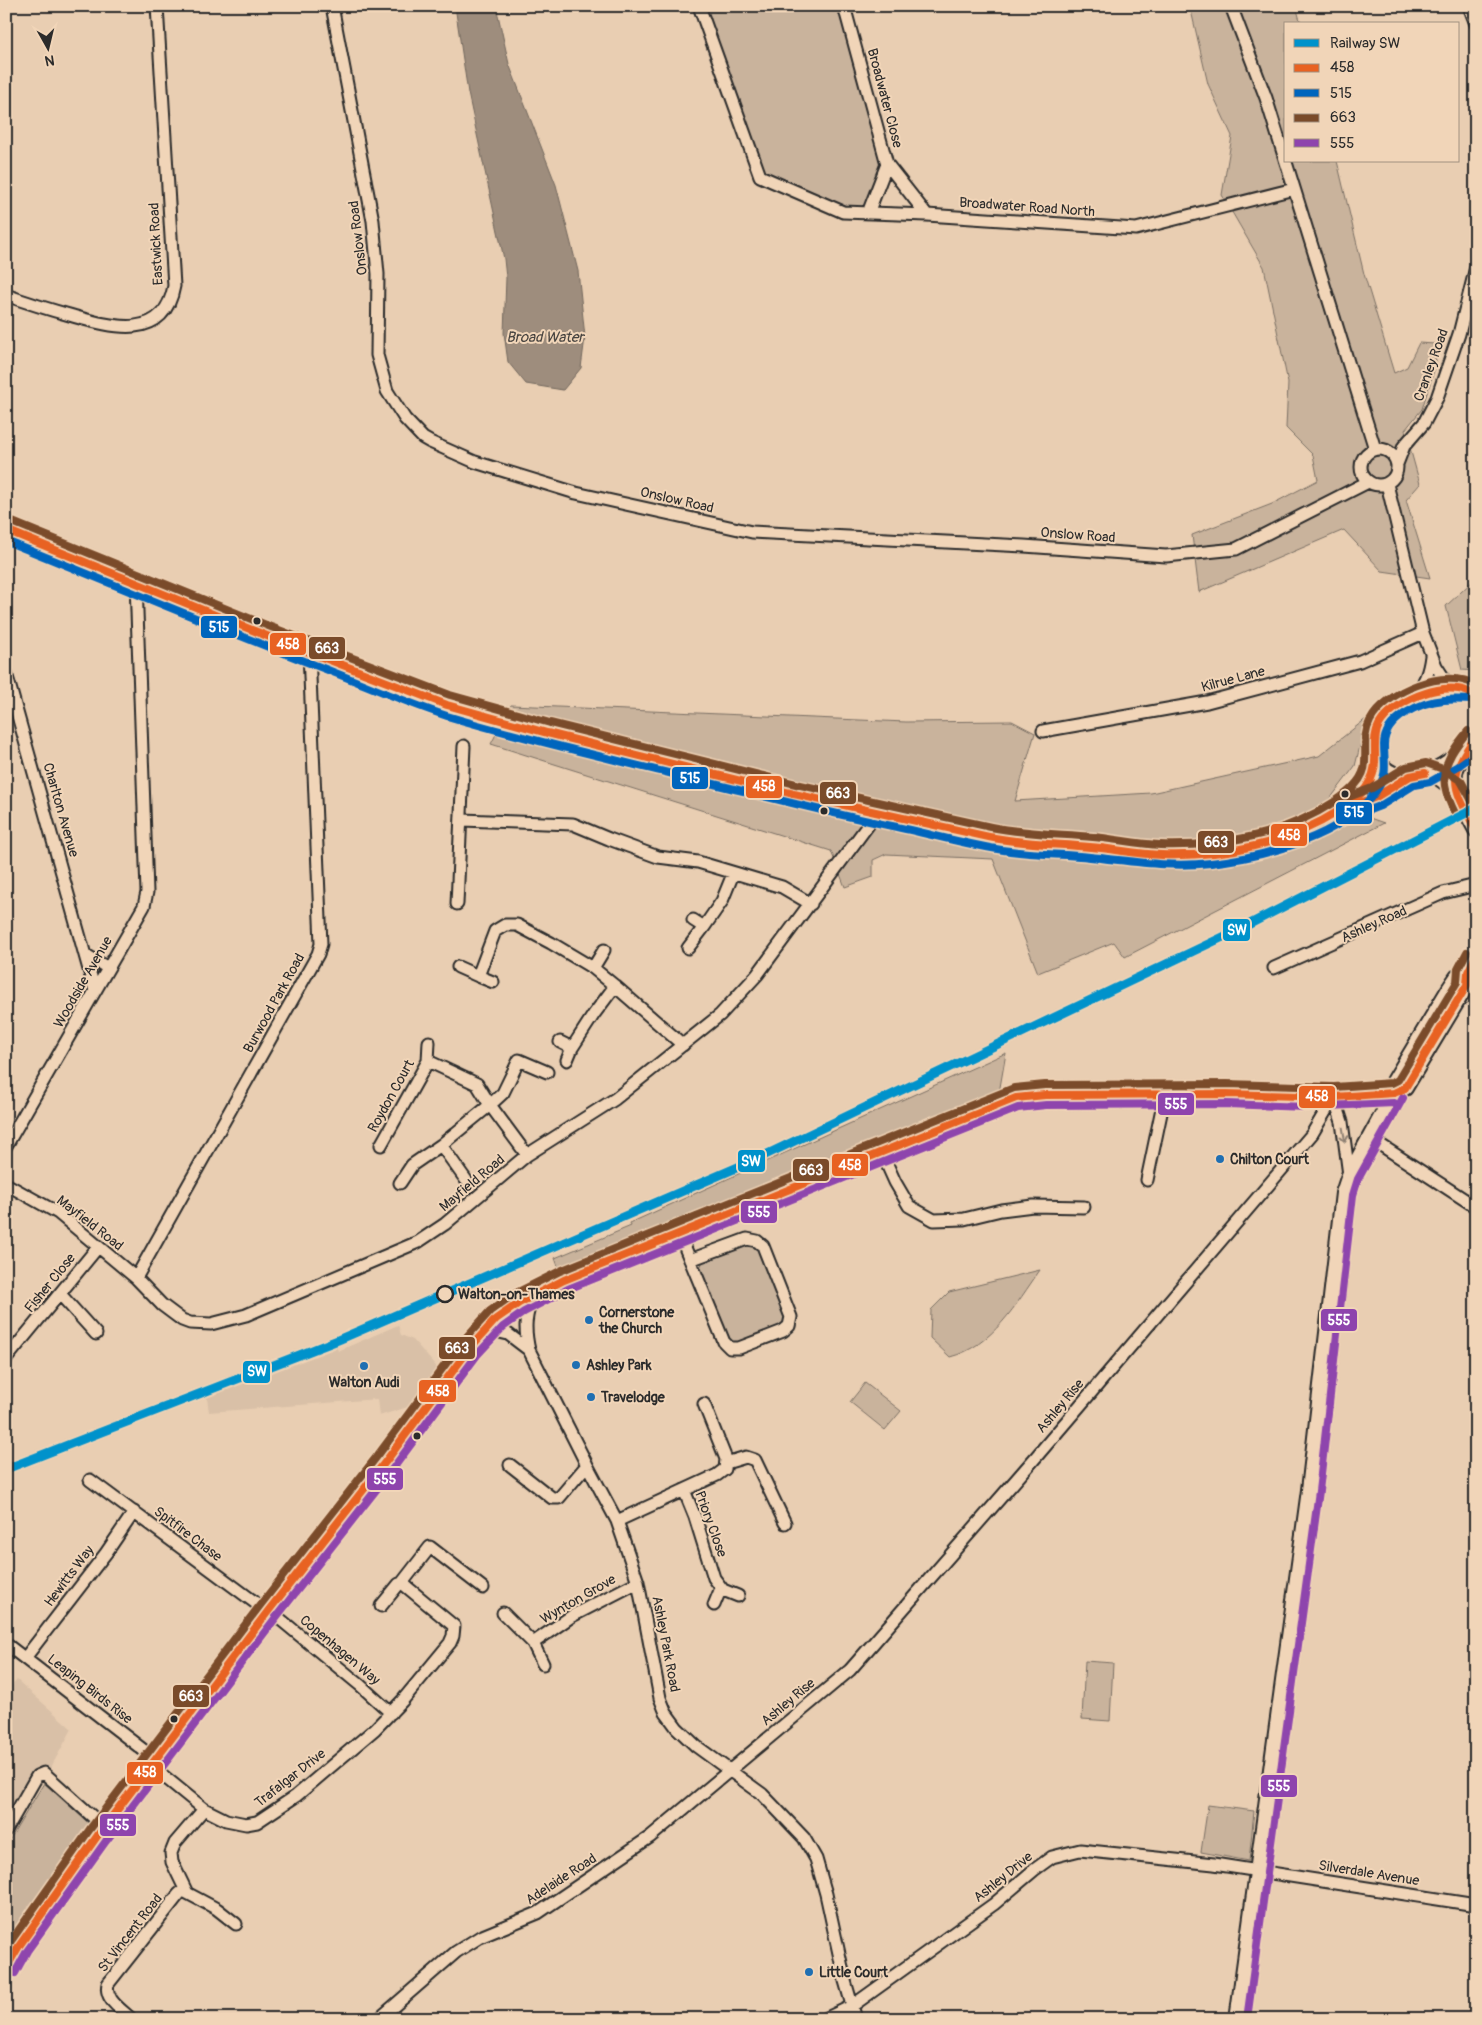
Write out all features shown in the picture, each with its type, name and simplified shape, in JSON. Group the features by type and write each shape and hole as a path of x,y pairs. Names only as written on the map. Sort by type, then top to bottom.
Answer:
{"main road":[{"path":"6,530 309,652 447,705 501,721 750,782 789,794 1010,841 1094,847 1162,855 1213,852 1267,842 1298,831 1340,810 1376,797 1410,776"},
{"path":"1473,693 1451,689 1431,692 1412,698 1379,724 1374,738 1374,749 1377,759 1382,766 1399,776 1410,776 1425,772 1453,758 1464,750 1476,737"},
{"path":"1464,750 1455,771 1456,791 1476,830"},
{"path":"1340,810 1369,784 1376,769 1377,759"},
{"path":"1425,772 1439,778 1456,791"},
{"path":"1237,2019 1309,1490 1343,1193 1349,1175 1394,1093 1405,1088 1467,985 1472,974 1476,956"}],"street":[{"name":"Eastwick Road","path":"6,295 105,325 131,327 156,319 164,312 172,298 174,286 157,6"},
{"name":"Onslow Road","path":"332,6 373,221 378,274 377,355 387,391 404,418 423,438 430,442 474,462 576,493 752,532 1024,546 1166,556 1236,550 1368,482"},
{"name":"Broadwater Road North","path":"699,6 760,176 843,212 927,215 1136,229 1294,189"},
{"name":"Broadwater Close","path":"844,6 887,164 927,215"},
{"path":"1231,6 1266,98 1284,156"},
{"path":"1469,6 1476,24"},
{"path":"1286,162 1375,449"},
{"path":"868,213 887,164"},
{"name":"Cranley Road","path":"1397,464 1404,446 1424,423 1437,398 1459,334 1476,267"},
{"path":"1375,449 1386,450 1391,453 1397,464 1396,475 1387,484 1381,486 1368,482 1363,477 1361,464 1367,453 1375,449"},
{"path":"1387,484 1423,633 1431,656 1451,689"},
{"name":"Woodside Avenue","path":"6,1146 144,906 147,892 136,583"},
{"name":"Kilrue Lane","path":"1044,731 1207,702 1360,661 1423,633"},
{"name":"Burwood Park Road","path":"136,1278 318,954 321,944 309,652"},
{"path":"1412,698 1422,688 1431,656"},
{"name":"Charlton Avenue","path":"6,672 95,991"},
{"path":"457,904 464,746"},
{"name":"Mayfield Road","path":"6,1184 58,1213 136,1278 162,1305 182,1320 190,1323 211,1324 246,1315 418,1242 445,1224 527,1155 615,1099 720,1015 757,975 877,812"},
{"path":"462,820 535,821 573,824 658,857 698,862 733,874 782,887 811,904"},
{"path":"688,948 722,901 733,874"},
{"name":"Ashley Road","path":"1274,968 1443,894 1476,885"},
{"path":"693,920 704,926"},
{"path":"478,976 495,931 505,925 517,925 593,968 683,1045"},
{"path":"593,968 604,950"},
{"path":"86,955 108,968"},
{"path":"458,967 493,982"},
{"path":"567,1060 572,1048 594,1014 615,986"},
{"name":"Roydon Court","path":"381,1145 428,1061 429,1042"},
{"path":"560,1042 572,1048"},
{"path":"400,1183 412,1165 441,1144 503,1093 519,1060 548,1072"},
{"name":"Roydon Court","path":"428,1061 476,1084 527,1155"},
{"path":"6,1968 19,1946 152,1762 386,1461 469,1349 486,1329 505,1312 534,1294 564,1280 1016,1098 1165,1094 1334,1097 1394,1093"},
{"path":"1147,1180 1165,1094"},
{"path":"1334,1097 1342,1122 1349,1175"},
{"name":"Ashley Rise","path":"729,1770 850,1670 1036,1457 1312,1134 1334,1097"},
{"path":"1370,1138 1476,1207"},
{"path":"441,1144 466,1180"},
{"path":"881,1151 895,1182 909,1206 934,1220 964,1219 1001,1210 1033,1206 1084,1207"},
{"path":"679,1233 690,1260 724,1342 730,1348 739,1348 783,1331 789,1326 790,1317 763,1246 757,1241 748,1239 690,1260"},
{"name":"Fisher Close","path":"6,1359 98,1247"},
{"path":"60,1294 96,1334"},
{"name":"Ashley Park Road","path":"534,1294 526,1314 526,1335 529,1350 617,1521 638,1582 660,1698 666,1712 677,1728 696,1746 762,1794 804,1838 816,1859 856,2019"},
{"name":"Ashley Park Road","path":"486,1329 508,1334 529,1350"},
{"path":"684,1490 717,1475 725,1469 726,1459 704,1404"},
{"path":"726,1463 746,1457 755,1460 785,1523"},
{"path":"510,1466 552,1498 559,1498 587,1465"},
{"name":"Spitfire Chase","path":"90,1480 269,1611"},
{"name":"Priory Close","path":"617,1521 684,1490 695,1517 714,1578 721,1588"},
{"name":"Hewitts Way","path":"25,1658 106,1553 134,1512"},
{"path":"381,1606 430,1547 483,1588"},
{"name":"Wynton Grove","path":"533,1643 572,1616 638,1582"},
{"name":"Trafalgar Drive","path":"152,1762 204,1809 226,1820 246,1824 257,1822 296,1796 391,1713 450,1643 454,1626 402,1583"},
{"path":"714,1605 721,1588 738,1596"},
{"name":"Copenhagen Way","path":"269,1611 360,1685 391,1713"},
{"name":"Wynton Grove","path":"503,1613 533,1643 543,1664"},
{"name":"Leaping Birds Rise","path":"6,1644 152,1762"},
{"name":"Adelaide Road","path":"379,2019 456,1952 480,1937 538,1913 571,1892 650,1837 729,1770"},
{"path":"6,1830 37,1776 44,1773 104,1827"},
{"path":"204,1809 175,1843 171,1853 176,1872 185,1889 194,1898 217,1909 236,1924"},
{"name":"Ashley Drive","path":"825,2019 852,2006 994,1904 1052,1857 1080,1850 1214,1864 1258,1872"},
{"name":"Silverdale Avenue","path":"1258,1872 1476,1905"},
{"name":"St Vincent Road","path":"131,2019 108,1997 106,1991 108,1984 179,1894 185,1889"},
{"path":"6,1954 19,1946"}],"shaded area":[{"path":"699,6 843,6 887,164 868,213 843,212 760,176"},
{"path":"1190,6 1296,6 1300,22 1284,22 1284,162 1337,162 1364,274 1394,373 1407,367 1419,343 1435,344 1436,364 1422,409 1405,430 1420,484 1406,500 1430,578 1382,571 1344,530 1199,592 1192,535 1272,504 1318,480 1313,455 1286,428 1288,383 1264,267 1222,195 1232,136 1208,84"},
{"path":"1476,578 1476,671 1462,670 1446,606"},
{"path":"511,705 906,722 1012,721 1035,733 1015,801 1151,793 1319,756 1367,718 1355,766 1327,803 1384,823 1125,957 1114,942 1038,973 993,859 886,854 873,860 873,877 845,887 831,851 491,744"},
{"path":"1006,1053 999,1093 559,1269 555,1258 631,1226 630,1223"},
{"path":"748,1242 757,1245 787,1319 784,1326 737,1345 731,1344 701,1279 700,1268 703,1261"},
{"path":"1040,1270 1012,1310 991,1334 979,1344 950,1357 930,1338 931,1310 949,1292"},
{"name":"Walton Audi","path":"398,1325 401,1335 413,1340 442,1373 411,1406 379,1416 377,1399 209,1412 207,1398 337,1348 338,1351"},
{"path":"865,1383 901,1411 885,1430 850,1402"},
{"path":"1085,1661 1113,1663 1110,1721 1082,1719"},
{"path":"17,1680 72,1729 50,1769 6,1827 6,1692"},
{"path":"44,1783 95,1829 6,1938 6,1846"},
{"path":"1208,1805 1254,1811 1249,1861 1201,1852"}],"water":[{"name":"Broad Water","path":"455,6 496,6 509,64 556,185 578,271 585,337 581,368 563,390 526,384 508,362 504,333 506,278 504,259 468,93"}],"rail line":[{"name":"SW","path":"6,1469 338,1340 759,1158 1244,927 1476,808"}],"transit line":[{"name":"663","path":"10,521 271,627 450,695 550,723 796,784 991,827 1042,834 1093,837 1160,845 1183,845 1228,841 1273,831 1315,813 1355,785 1364,769 1368,726 1378,710 1389,700 1417,685 1433,681 1463,680 1476,685"},
{"name":"458","path":"6,530 267,636 447,705 547,733 794,794 989,837 1040,844 1090,847 1162,855 1185,855 1231,851 1276,840 1319,822 1347,806 1361,794 1373,773 1377,728 1385,717 1406,701 1431,691 1444,689 1466,691 1476,697"},
{"name":"515","path":"6,541 399,699 447,716 564,748 813,808 966,843 1020,852 1180,865 1232,860 1278,850 1323,832 1344,821 1362,807 1376,791 1383,779 1386,735 1397,719 1415,708 1435,701 1476,700"},
{"name":"663","path":"1458,819 1447,794 1445,773 1452,754 1468,731"},
{"name":"458","path":"1476,737 1460,763 1456,783 1462,804 1476,830"},
{"name":"515","path":"1354,816 1380,806 1414,785 1430,782 1476,753"},
{"name":"663","path":"1346,798 1372,788 1406,767 1426,763 1443,769 1461,781 1476,808"},
{"name":"458","path":"1350,807 1376,797 1410,776 1425,773"},
{"name":"663","path":"6,1948 90,1829 261,1604 378,1455 462,1342 490,1311 514,1294 560,1271 1014,1088 1045,1085 1227,1084 1334,1087 1392,1083 1398,1080 1457,982 1458,969 1467,952"},
{"name":"458","path":"6,1968 19,1946 98,1835 269,1610 386,1461 469,1349 496,1319 519,1303 564,1280 1016,1098 1045,1095 1227,1094 1334,1097 1394,1093 1405,1088 1467,985 1468,972 1476,956"},
{"name":"555","path":"1247,2019 1319,1491 1353,1195 1358,1179 1403,1098"},
{"name":"555","path":"15,1973 27,1951 106,1841 277,1616 394,1467 477,1355 503,1327 524,1312 568,1289 1018,1108 1046,1105 1227,1104 1306,1107 1394,1103"}],"place":[{"name":"Chilton Court","path":"1220,1159"},
{"name":"Walton-on-Thames","path":"445,1294"},
{"name":"Cornerstone the Church","path":"589,1320"},
{"name":"Ashley Park","path":"576,1365"},
{"name":"Walton Audi","path":"364,1366"},
{"name":"Travelodge","path":"591,1397"},
{"name":"Little Court","path":"809,1972"}]}
